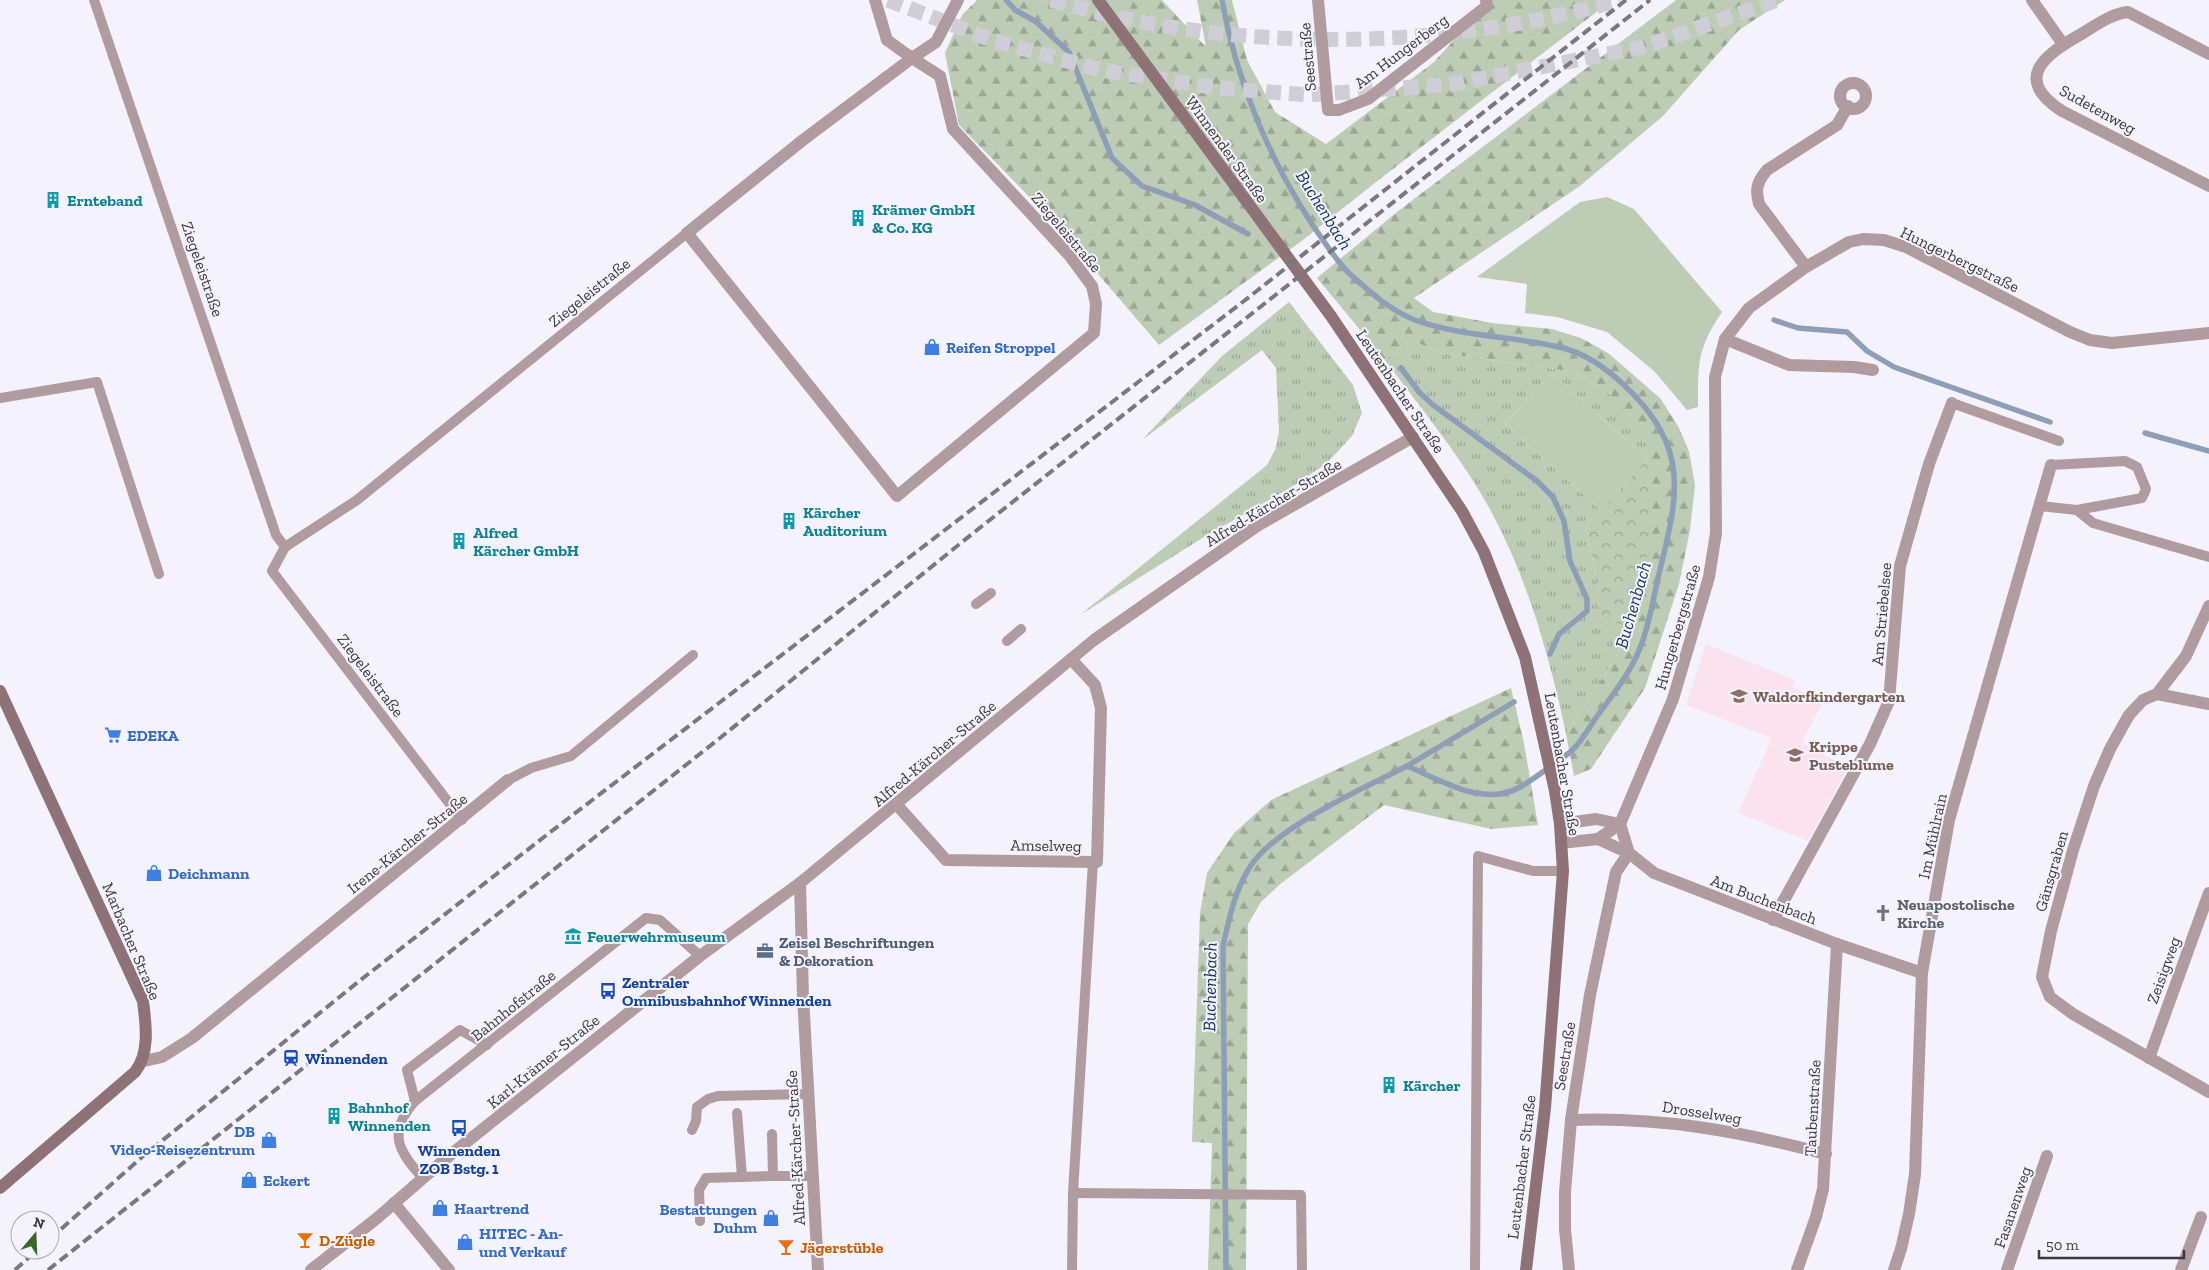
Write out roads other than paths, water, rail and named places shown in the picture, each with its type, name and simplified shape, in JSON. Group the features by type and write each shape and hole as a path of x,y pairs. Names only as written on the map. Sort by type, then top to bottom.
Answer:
{"street":[{"path":"875,0 887,40 912,58"},
{"name":"Ziegeleistraße","path":"912,58 940,76 952,128 1069,255 1092,286 1096,304 1094,332 897,496 687,233 802,140 912,58 936,42 958,0"},
{"name":"Winnender Straße","path":"1098,0 1330,316"},
{"name":"Seestraße","path":"1318,0 1328,110"},
{"path":"2032,0 2063,44"},
{"name":"Am Hungerberg","path":"1328,110 1340,110 1368,99 1490,2"},
{"name":"Sudetenweg","path":"2209,54 2128,12 2116,13 2063,44 2045,58 2038,68 2036,80 2048,102 2209,186"},
{"path":"1806,267 1759,204 1756,193 1758,180 1767,170 1837,125 1848,106"},
{"name":"Hungerbergstraße","path":"1620,824 1673,700 1710,578 1716,533 1715,378 1725,339 1749,308 1806,267 1849,242 1862,239 1884,240 1906,247 2070,332 2090,340 2112,343 2209,333"},
{"name":"Leutenbacher Straße","path":"1330,316 1462,511 1484,552 1525,657 1547,749 1560,824 1563,871 1545,1108 1526,1270"},
{"path":"1725,339 1790,365 1854,367 1873,370"},
{"name":"Am Striebelsee","path":"1773,920 1870,744 1889,701 1900,566 1929,464 1952,403"},
{"name":"Alfred-Kärcher-Straße","path":"818,1270 808,1094 800,883 897,805 1071,659 1137,608 1257,526 1413,437"},
{"name":"Im Mühlrain","path":"1894,1270 1909,1214 1915,1174 1922,973 1949,820 2051,466"},
{"name":"Gänsgraben","path":"2209,606 2186,656 2157,694 2143,700 2129,715 2110,749 2073,850 2051,932 2042,977 2050,997 2100,1031 2209,1092"},
{"name":"Amselweg","path":"897,805 946,860 1097,862 1100,708 1095,685 1071,659"},
{"name":"Marbacher Straße","path":"0,691 143,1001 146,1022 144,1061"},
{"path":"2157,694 2209,704"},
{"name":"Irene-Kärcher-Straße","path":"144,1061 162,1057 180,1047 462,820 508,780"},
{"path":"1560,824 1596,819 1620,824"},
{"path":"1561,843 1598,839 1620,824"},
{"path":"1620,824 1629,853"},
{"name":"Am Buchenbach","path":"1598,839 1629,853 1654,873 1837,944 1922,973"},
{"name":"Seestraße","path":"1569,1270 1565,1229 1565,1192 1571,1120 1590,995 1616,872 1629,853"},
{"name":"Karl-Krämer-Straße","path":"311,1270 700,956 800,883"},
{"name":"Zeisigweg","path":"2149,1058 2209,893"},
{"name":"Taubenstraße","path":"1797,1270 1816,1217 1823,1189 1837,944"},
{"path":"0,1188 127,1081 144,1061"},
{"name":"Drosselweg","path":"1571,1120 1620,1118 1661,1121 1750,1135 1826,1154"},
{"name":"Fasanenweg","path":"2007,1270 2047,1156"},
{"path":"394,1203 449,1270"},
{"path":"2181,1270 2201,1217"}],"lane":[{"name":"Ziegeleistraße","path":"94,0 273,525 285,547"},
{"name":"Ziegeleistraße","path":"462,820 272,572 285,547 357,500 687,233"},
{"path":"0,398 97,382 158,574"},
{"name":"Am Striebelsee","path":"1952,403 2059,441"},
{"name":"Im Mühlrain","path":"2040,506 2077,510 2142,498 2146,489 2137,467 2125,461 2051,466"},
{"path":"2077,510 2093,523 2209,557"},
{"path":"976,604 991,593"},
{"path":"1007,641 1021,628"},
{"name":"Irene-Kärcher-Straße","path":"508,780 531,768 571,756 693,655"},
{"path":"1475,1270 1478,856 1533,871 1563,871"},
{"path":"1072,1270 1073,1193 1093,862"},
{"name":"Bahnhofstraße","path":"423,1178 405,1158 399,1148 398,1130 404,1114 415,1101 646,918 660,920 700,956"},
{"path":"415,1101 407,1070 460,1030 487,1045"},
{"path":"692,1130 696,1121 697,1107 708,1099 718,1096 808,1094"},
{"path":"737,1113 742,1177"},
{"path":"772,1134 773,1176"},
{"path":"700,1220 699,1190 706,1178 812,1176"},
{"path":"1073,1193 1301,1195 1302,1270"}],"waterway":[{"path":"1006,0 1015,10 1035,21 1069,52 1112,158 1142,186 1195,205 1248,234"},
{"name":"Buchenbach","path":"1222,0 1236,60 1256,118 1298,201 1327,246 1346,270 1381,300 1398,312 1415,320 1451,330 1563,348 1595,362 1624,385 1646,408 1661,431 1670,453 1674,475 1671,522 1643,640 1626,676 1582,739 1570,752 1520,787 1506,793 1492,795 1463,790 1407,766 1344,798 1297,825 1260,854 1248,870 1236,897 1223,946 1226,1270"},
{"path":"1774,320 1798,328 1847,332 1867,351 1894,367 2050,422"},
{"path":"1401,368 1419,392 1433,405 1537,481 1553,497 1564,521 1570,561 1587,599 1587,611 1559,634 1550,654"},
{"path":"2145,433 2209,451"},
{"path":"1407,766 1514,702"}],"tunnel":[{"path":"888,0 992,40 1100,70 1219,88 1309,95 1454,84 1643,47 1778,0"},
{"path":"1051,0 1117,17 1179,28 1242,36 1305,39 1370,39 1434,35 1497,27 1559,15 1620,0"}],"railway":[{"path":"60,1230 142,1157 358,982 544,837 1244,301 1626,0"},
{"path":"48,1270 720,738 972,534 1650,0"},
{"path":"15,1270 26,1260"}],"place":[{"name":"Ernteband","path":"53,200"},
{"name":"Krämer GmbH & Co. KG","path":"858,218"},
{"name":"Reifen Stroppel","path":"932,347"},
{"name":"Kärcher Auditorium","path":"789,521"},
{"name":"Alfred Kärcher GmbH","path":"459,541"},
{"name":"Waldorfkindergarten","path":"1739,696"},
{"name":"EDEKA","path":"113,735"},
{"name":"Krippe Pusteblume","path":"1795,755"},
{"name":"Deichmann","path":"154,873"},
{"name":"Neuapostolische Kirche","path":"1883,913"},
{"name":"Feuerwehrmuseum","path":"573,936"},
{"name":"Zeisel Beschriftungen & Dekoration","path":"765,951"},
{"name":"Zentraler Omnibusbahnhof Winnenden","path":"608,991"},
{"name":"Winnenden","path":"291,1058"},
{"name":"Kärcher","path":"1389,1085"},
{"name":"Bahnhof Winnenden","path":"334,1116"},
{"name":"Winnenden ZOB Bstg. 1","path":"459,1128"},
{"name":"DB Video-Reisezentrum","path":"269,1140"},
{"name":"Eckert","path":"249,1180"},
{"name":"Haartrend","path":"440,1208"},
{"name":"Bestattungen Duhm","path":"771,1218"},
{"name":"D-Zügle","path":"305,1240"},
{"name":"HITEC - An- und Verkauf","path":"465,1242"},
{"name":"Jägerstüble","path":"786,1247"}]}
